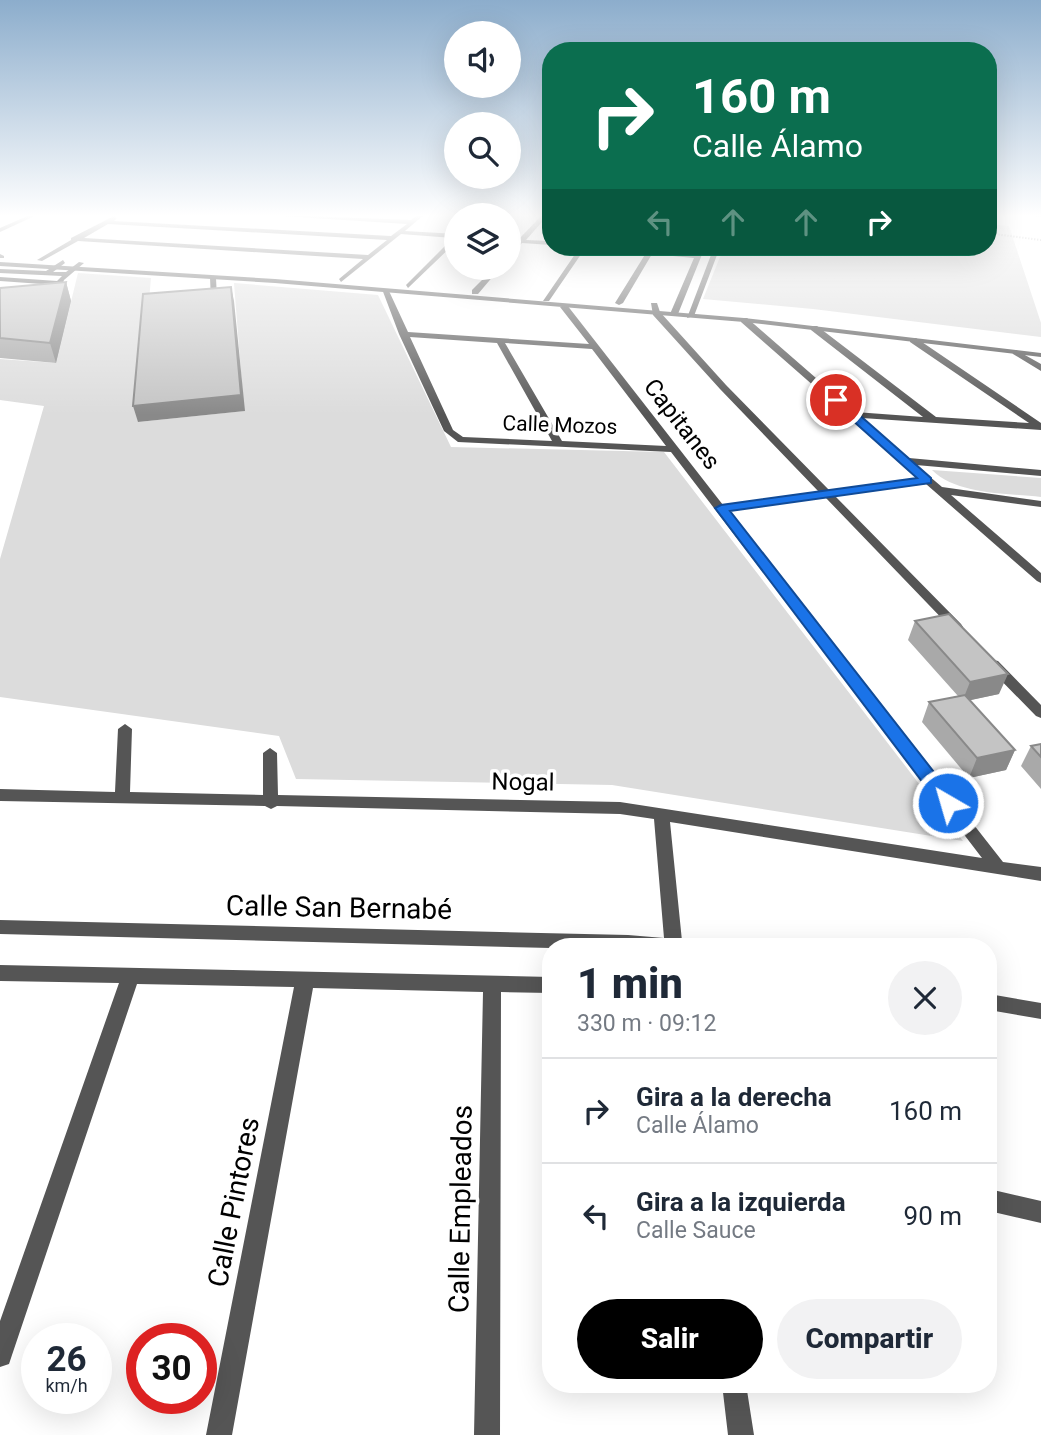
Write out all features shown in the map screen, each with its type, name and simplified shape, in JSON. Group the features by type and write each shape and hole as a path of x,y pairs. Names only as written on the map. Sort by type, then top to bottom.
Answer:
{"street":[{"path":"252,281 564,307 692,312 1041,346"},
{"path":"360,281 546,299 619,303 655,309 723,387 964,634"},
{"path":"408,286 413,281"},
{"path":"475,292 485,281"},
{"path":"546,299 559,281"},
{"path":"619,303 632,281"},
{"path":"677,311 688,281"},
{"path":"692,312 704,281"},
{"path":"385,291 403,334 597,347"},
{"name":"Capitanes","path":"564,307 997,866"},
{"path":"692,312 1041,355"},
{"path":"744,320 1041,579"},
{"path":"814,328 932,419"},
{"name":"Calle Mozos","path":"403,334 449,431 461,439 674,449"},
{"path":"913,340 1040,426"},
{"path":"499,341 559,444"},
{"path":"1016,352 1041,368"},
{"path":"854,415 1040,426"},
{"path":"905,461 1041,473"},
{"path":"721,508 926,481"},
{"path":"938,490 1041,504"},
{"path":"983,653 1041,713"},
{"path":"122,799 125,729"},
{"path":"270,753 271,803"},
{"name":"Nogal","path":"0,795 271,803 578,805 620,808 1041,874"},
{"path":"662,816 674,938"},
{"name":"Calle San Bernabé","path":"0,927 542,940"},
{"path":"0,974 542,985"},
{"path":"0,1355 131,976"},
{"name":"Calle Pintores","path":"219,1435 305,980"},
{"name":"Calle Empleados","path":"487,1435 492,984"},
{"path":"997,1003 1041,1011"},
{"path":"997,1202 1041,1212"},
{"path":"735,1393 741,1435"}],"lane":[{"path":"29,281 58,283 55,295 40,298"},
{"path":"213,281 214,299"}],"shaded area":[{"path":"76,281 151,281 138,422 244,411 234,283 378,295 451,447 664,452 963,841 612,785 296,779 279,736 0,697 0,559 44,406 0,400 0,359 56,363"},
{"path":"710,281 1027,281 1041,323 1041,337 813,309 703,299"},
{"path":"932,470 1041,478 1041,497 969,488 942,478"}],"building":[{"path":"66,282 50,343 0,338 0,288"},
{"path":"231,287 241,395 133,406 143,294"},
{"path":"949,614 1008,674 970,682 915,621"},
{"path":"965,695 1015,750 977,758 929,702"},
{"path":"1041,744 1041,757 1031,746"}],"route":[{"path":"836,400 926,481 721,508 948,803"}]}
